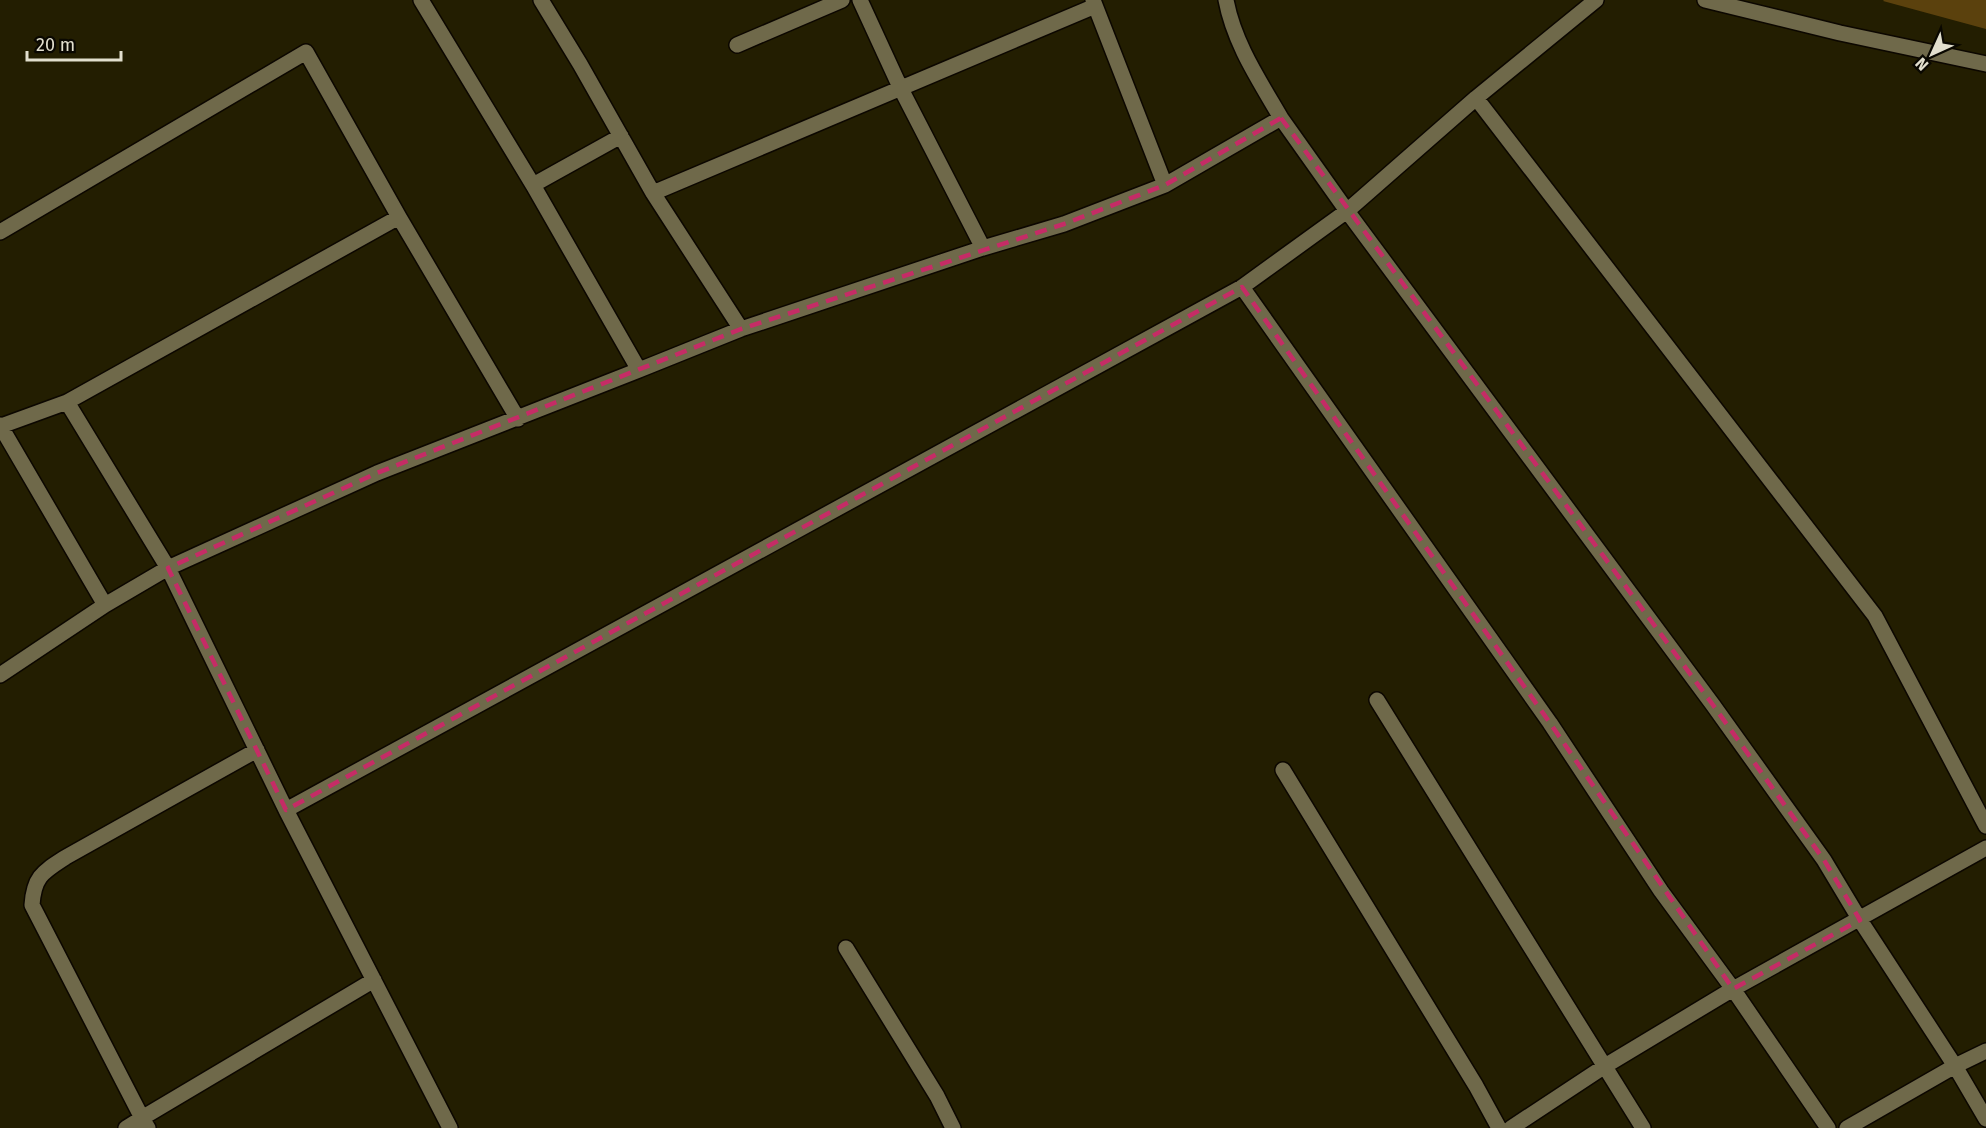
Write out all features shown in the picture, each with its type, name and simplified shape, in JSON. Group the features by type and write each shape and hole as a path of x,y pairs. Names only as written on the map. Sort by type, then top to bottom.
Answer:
{"street":[{"path":"421,0 533,185 639,370"},
{"path":"541,0 653,193 741,328"},
{"path":"737,45 842,0"},
{"path":"860,0 900,87 983,248"},
{"path":"1226,0 1228,15 1241,49 1281,118 1347,211 1713,705 1824,860 1860,920 1955,1066 1986,1119"},
{"path":"286,810 1242,287 1347,211 1476,98 1596,0"},
{"path":"1705,0 1840,33 1986,64"},
{"path":"653,193 1094,3 1165,185"},
{"path":"0,232 306,52 399,217 518,419"},
{"path":"1476,98 1875,616 1986,826"},
{"path":"0,675 105,605 168,568 377,473 518,419 741,328 983,248 1064,224 1165,185 1281,118"},
{"path":"533,185 621,136"},
{"path":"105,605 0,425 67,402 399,217"},
{"path":"1242,287 1550,723 1661,891 1733,989 1828,1128"},
{"path":"67,402 168,568 286,810 450,1128"},
{"path":"1377,700 1643,1128"},
{"path":"145,1123 32,905 33,888 41,874 66,857 257,750"},
{"path":"1284,770 1470,1076 1499,1128"},
{"path":"1511,1128 1605,1066 1733,989 1986,848"},
{"path":"846,948 937,1096 953,1128"},
{"path":"126,1128 145,1123 374,980"},
{"path":"1847,1128 1955,1066 1986,1051"}],"highlighted area":[{"path":"1281,118 1713,705 1824,860 1860,920 1733,989 1550,723 1242,287 286,810 168,568 377,473 741,329 1064,224 1165,185"}],"building":[{"path":"1884,0 1986,0 1986,29 1883,1"}]}
